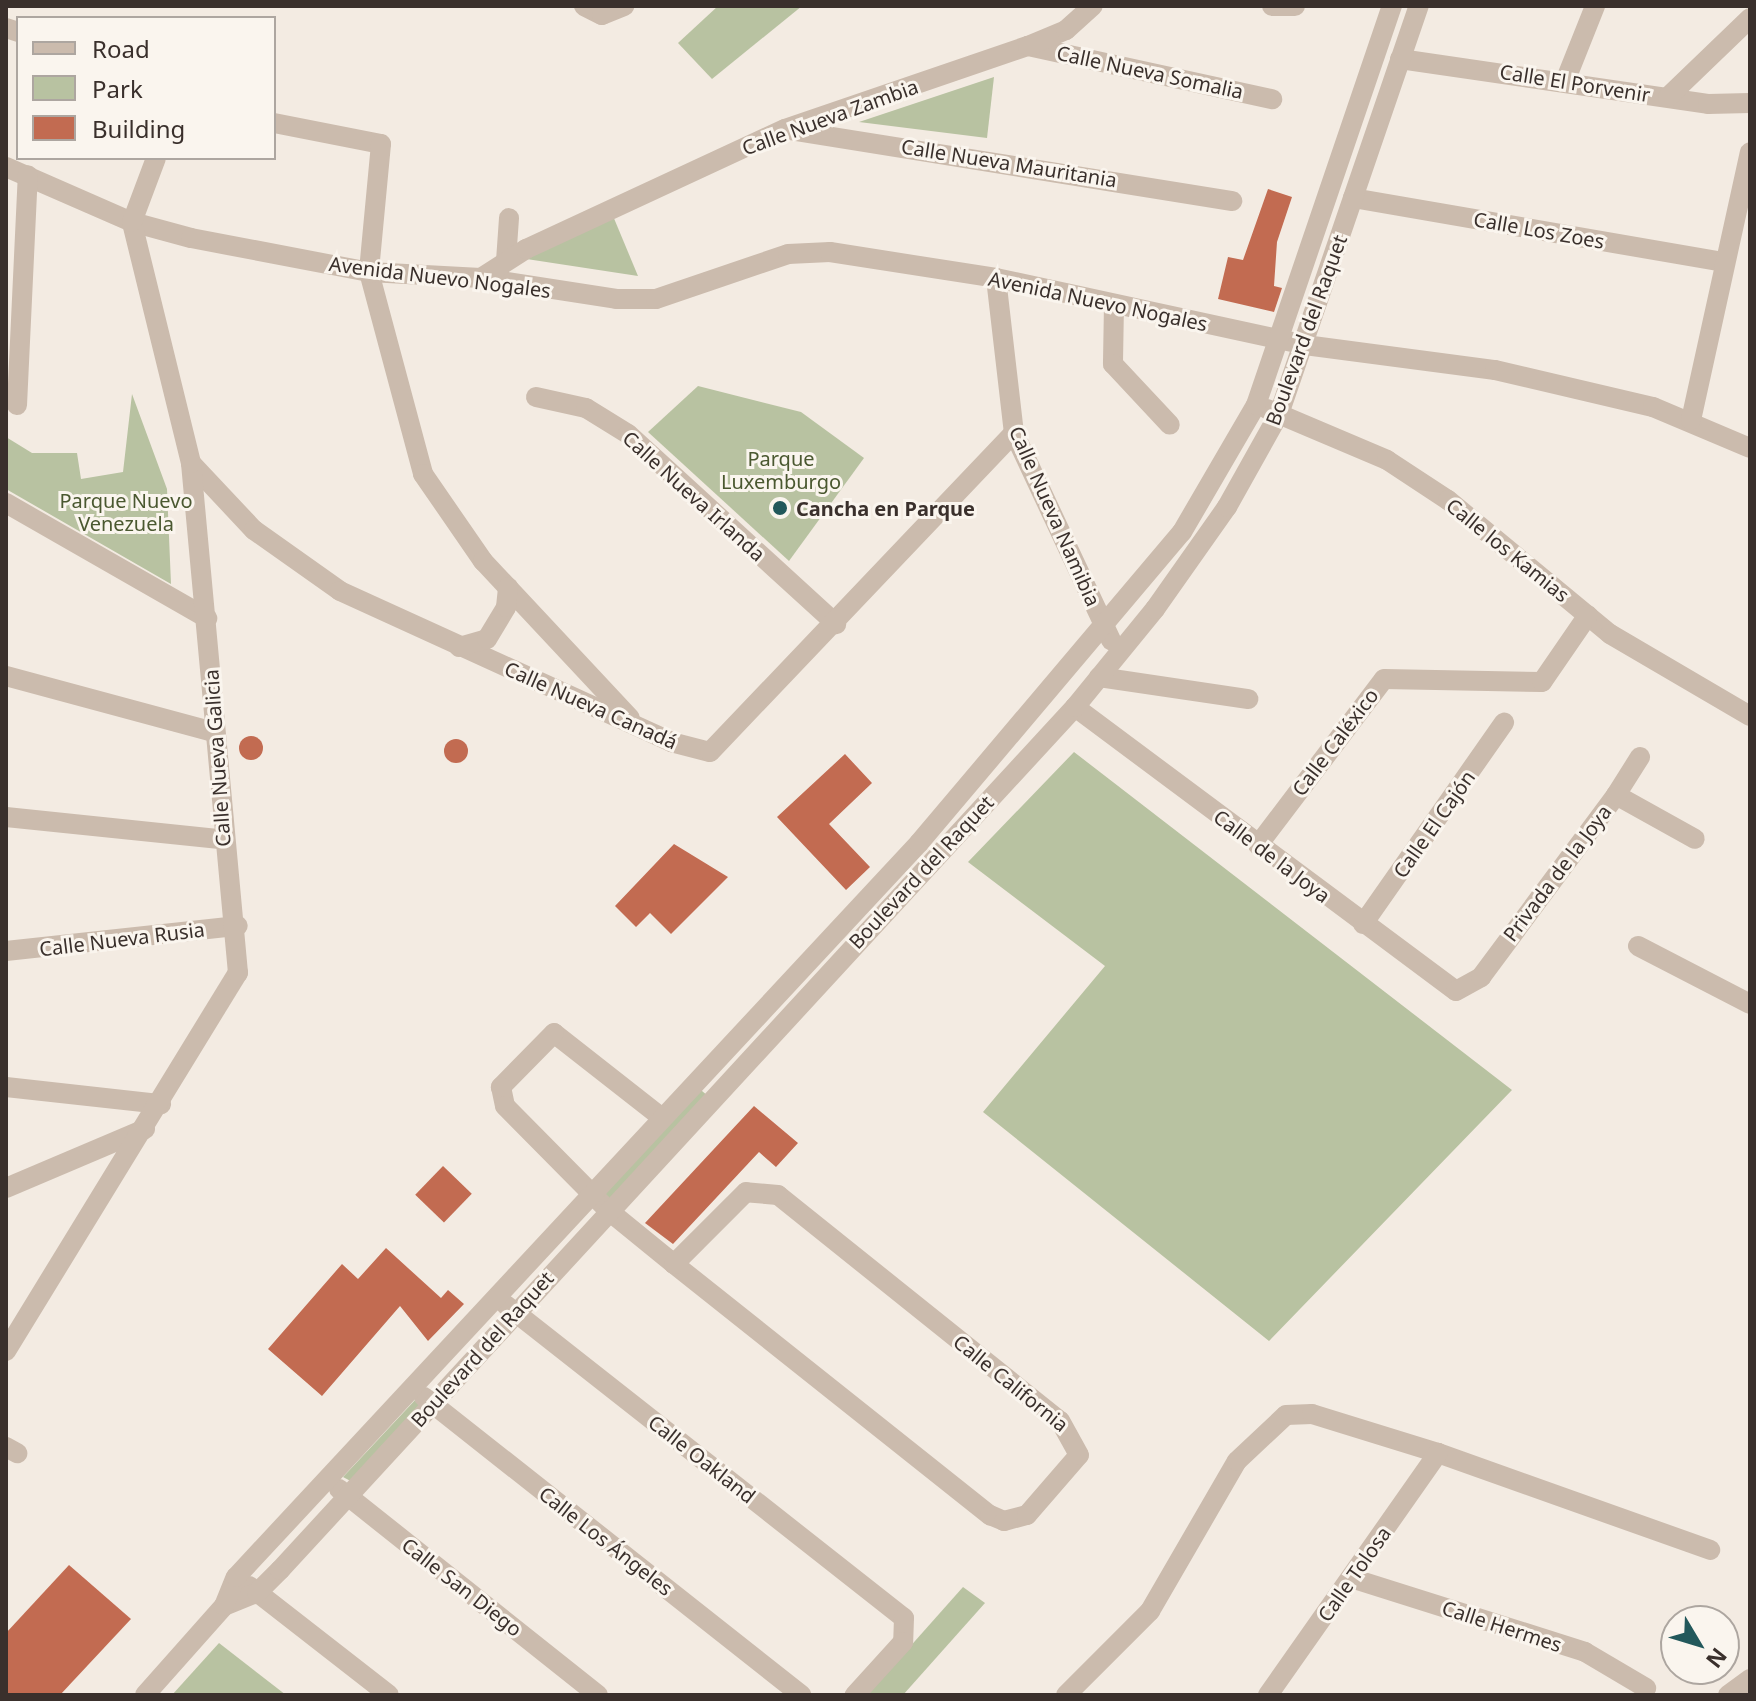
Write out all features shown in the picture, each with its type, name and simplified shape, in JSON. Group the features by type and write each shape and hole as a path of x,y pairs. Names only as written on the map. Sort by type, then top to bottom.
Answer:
{"street":[{"path":"584,6 602,15 624,6"},
{"name":"Calle Nueva Zambia","path":"481,278 506,261 785,129 1028,46 1066,30 1093,6"},
{"path":"1272,6 1295,6"},
{"name":"Boulevard del Raquet","path":"145,1695 224,1606 236,1577 589,1191 919,843 1105,630 1182,532 1256,405 1282,339 1392,6"},
{"name":"Boulevard del Raquet","path":"224,1606 257,1593 1075,707 1119,654 1227,507 1279,414 1419,6"},
{"path":"1566,79 1595,6"},
{"path":"1668,97 1750,18"},
{"name":"Calle Nueva Somalia","path":"1028,46 1272,99"},
{"name":"Calle El Porvenir","path":"1400,59 1566,79 1668,97 1750,103"},
{"path":"276,123 381,144 369,272 423,474 450,520 635,724"},
{"name":"Calle Nueva Mauritania","path":"785,129 1232,201"},
{"path":"1691,420 1750,152"},
{"path":"132,222 155,160"},
{"name":"Avenida Nuevo Nogales","path":"6,167 132,222 369,272 481,278 656,299 806,251 996,278 1305,345 1495,370 1691,420 1750,448"},
{"path":"17,405 13,359 28,175"},
{"name":"Calle Los Zoes","path":"1353,198 1724,262"},
{"path":"506,261 509,218"},
{"name":"Calle Nueva Galicia","path":"6,1351 229,996 238,973 238,926 220,839 207,618 191,463 132,222"},
{"name":"Calle Nueva Namibia","path":"996,278 1014,433 1119,654"},
{"path":"1114,304 1113,364 1170,425"},
{"name":"Calle Nueva Irlanda","path":"536,397 586,408 628,434 836,624"},
{"name":"Calle los Kamias","path":"1256,405 1387,460 1448,500 1588,615 1750,716"},
{"name":"Calle Nueva Canadá","path":"191,463 299,565 457,647 635,724 710,752 836,624 1014,433"},
{"path":"6,503 207,618"},
{"path":"457,647 487,639 506,607 508,587"},
{"name":"Calle Caléxico","path":"1258,845 1384,679 1542,682 1588,615"},
{"path":"6,676 213,732"},
{"path":"1099,677 1248,699"},
{"name":"Calle de la Joya","path":"1075,707 1446,988 1473,985"},
{"name":"Calle El Cajón","path":"1363,924 1504,723"},
{"path":"1616,795 1640,757"},
{"name":"Privada de la Joya","path":"1473,985 1616,795 1695,839"},
{"path":"6,817 220,839"},
{"name":"Calle Nueva Rusia","path":"6,951 238,926"},
{"path":"1638,946 1750,1004"},
{"name":"Calle California","path":"661,1117 563,1036 544,1038 525,1055 501,1098 609,1211 674,1264 990,1515 1004,1521 1027,1515 1079,1455 1060,1421 778,1195 746,1192 674,1264"},
{"path":"6,1087 161,1104"},
{"path":"6,1188 145,1129"},
{"name":"Calle Oakland","path":"494,1295 908,1625 903,1642 855,1695"},
{"name":"Calle Los Ángeles","path":"411,1387 801,1695"},
{"path":"1066,1695 1150,1611 1237,1461 1286,1415 1312,1414 1438,1453 1710,1550"},
{"name":"Calle Tolosa","path":"1268,1695 1438,1453"},
{"name":"Calle San Diego","path":"327,1478 598,1695"},
{"path":"236,1577 389,1695"},
{"name":"Calle Hermes","path":"1351,1578 1585,1652 1646,1688"},
{"path":"1728,1695 1750,1679"}],"green space":[{"path":"718,6 802,6 712,79 678,43"},
{"path":"994,77 987,138 859,122"},
{"path":"613,216 638,276 520,258"},
{"name":"Parque Luxemburgo","path":"698,386 801,412 864,458 789,561 648,432"},
{"name":"Parque Nuevo Venezuela","path":"132,394 167,489 171,584 6,489 6,437 32,453 77,453 81,479 123,472"},
{"path":"1074,752 1512,1090 1269,1341 983,1112 1105,966 968,862"},
{"path":"696,1086 708,1096 611,1212 599,1202"},
{"path":"417,1398 429,1406 358,1485 343,1477"},
{"path":"963,1587 985,1603 903,1695 867,1695"},
{"path":"219,1643 286,1695 172,1695"}],"building":[{"path":"1268,189 1292,197 1277,242 1274,286 1282,288 1274,312 1218,299 1228,257 1243,260"},
{"path":"251,736 259,740 263,748 259,756 251,760 243,756 239,748 243,740"},
{"path":"456,739 467,746 468,751 461,762 456,763 445,756 444,751 451,740"},
{"path":"845,754 872,783 829,824 870,867 846,890 777,817"},
{"path":"674,844 728,877 671,934 650,913 636,927 615,906"},
{"path":"754,1106 798,1143 776,1167 759,1152 673,1244 645,1223"},
{"path":"443,1166 472,1194 444,1223 415,1195"},
{"path":"386,1248 441,1298 448,1290 464,1304 428,1341 400,1306 322,1396 268,1349 342,1264 358,1279"},
{"path":"69,1565 131,1619 60,1695 6,1695 6,1633"}],"place":[{"name":"Cancha en Parque","path":"780,508"}]}
